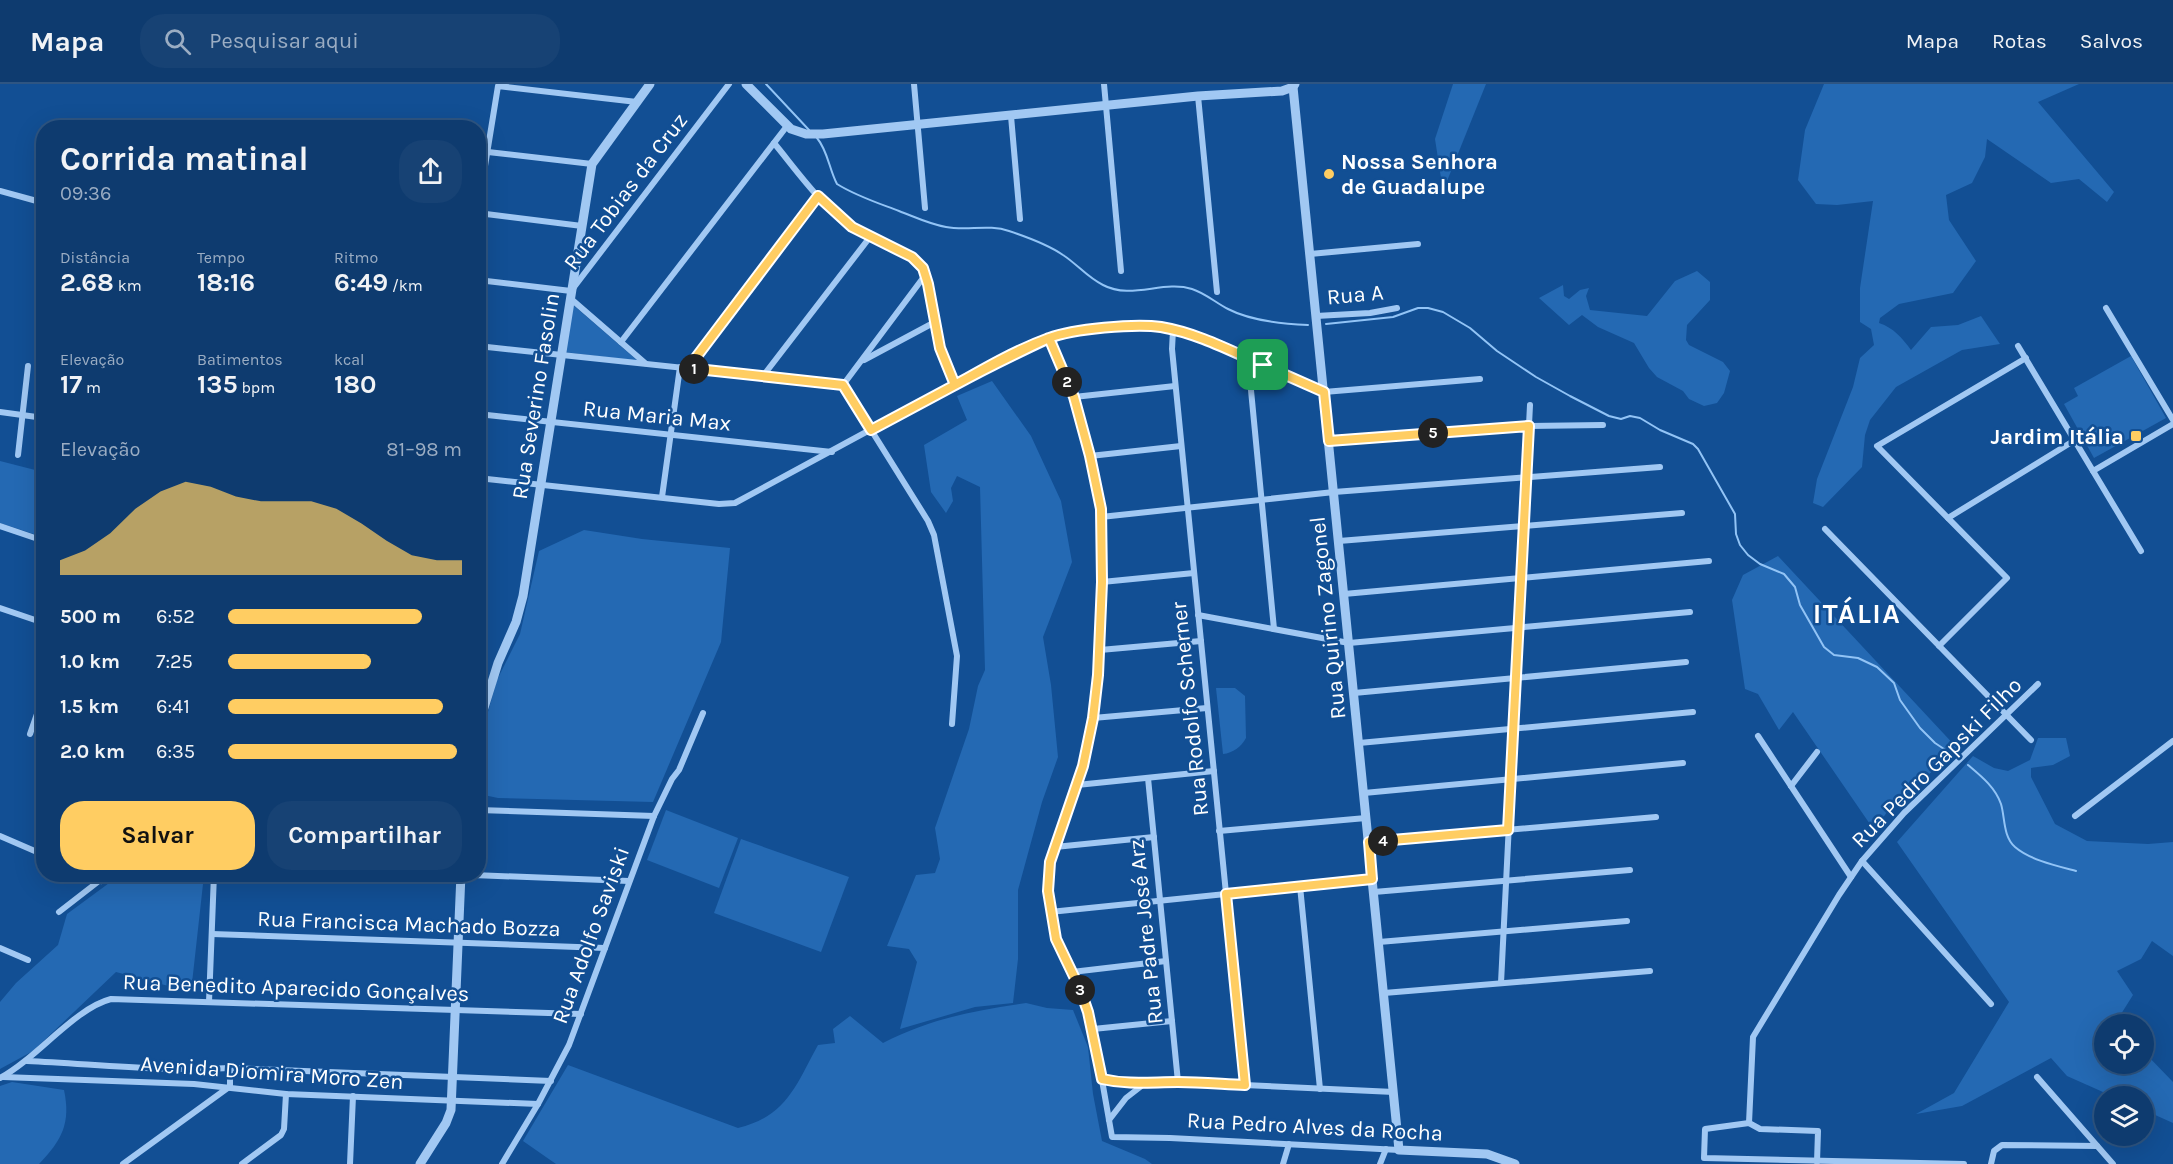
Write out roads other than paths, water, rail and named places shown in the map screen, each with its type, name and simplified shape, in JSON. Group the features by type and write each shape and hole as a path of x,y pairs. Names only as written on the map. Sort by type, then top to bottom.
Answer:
{"street":[{"name":"Rua Severino Fasolin","path":"486,701 498,663 520,609 592,164 650,84"},
{"name":"Rua Tobias da Cruz","path":"571,295 729,84"},
{"path":"746,84 787,126 806,134 916,126 1198,96 1282,90 1294,85"},
{"path":"914,84 925,208"},
{"path":"1104,84 1121,271"},
{"name":"Rua Quirino Zagonel","path":"1294,85 1399,1149"},
{"path":"486,164 498,86 637,102"},
{"path":"1198,96 1217,292"},
{"path":"1011,116 1020,219"},
{"path":"621,342 787,126"},
{"path":"774,143 818,196 843,220 918,262 926,274 944,358 955,385"},
{"path":"488,152 592,164"},
{"path":"0,191 36,200"},
{"path":"662,497 684,368 818,196"},
{"path":"486,212 582,226"},
{"path":"763,376 870,237"},
{"path":"1310,254 1418,244"},
{"path":"843,385 926,274"},
{"path":"486,281 571,295 646,364"},
{"name":"Rua A","path":"1316,316 1370,313 1397,308"},
{"path":"2093,471 2173,422 2106,308"},
{"path":"860,362 935,321"},
{"path":"486,479 719,504 735,502 832,452 988,366 1049,338 1068,333 1119,328 1155,327 1173,330 1209,342 1324,392 1480,379"},
{"name":"Rua Rodolfo Scherner","path":"1173,330 1175,386 1245,1085"},
{"path":"1049,338 1074,397 1090,456 1101,517 1102,582 1100,650 1093,718 1077,785 1050,862 1047,881 1050,912 1059,947 1084,1000 1093,1029 1109,1120"},
{"path":"2018,346 2141,551"},
{"path":"486,347 843,385"},
{"path":"1939,646 2007,578 1877,446 2026,358"},
{"path":"1248,359 1274,629"},
{"path":"18,455 28,366"},
{"path":"843,385 928,521 934,535 957,656 952,724"},
{"path":"1074,397 1175,386"},
{"path":"1501,983 1530,405"},
{"path":"0,412 36,417"},
{"name":"Rua Maria Max","path":"486,415 832,452"},
{"path":"1329,441 1529,426 1603,424"},
{"path":"1948,518 2074,440"},
{"path":"1090,456 1181,446"},
{"path":"1101,517 1334,492 1660,467"},
{"path":"1339,541 1682,513"},
{"path":"0,526 36,538"},
{"path":"1825,529 2031,740"},
{"path":"1344,594 1709,561"},
{"path":"1102,582 1194,573"},
{"path":"0,608 36,620"},
{"path":"1198,615 1349,643 1690,612"},
{"path":"1100,650 1201,641"},
{"path":"1354,693 1686,662"},
{"name":"Rua Pedro Gapski Filho","path":"1749,1124 1752,1044 1755,1031 1851,877 1904,813 2038,684"},
{"path":"1093,718 1207,708"},
{"path":"1359,743 1693,712"},
{"name":"Rua Adolfo Saviski","path":"502,1164 551,1081 569,1045 654,816 672,779 679,770 703,713"},
{"path":"30,734 36,717"},
{"path":"1758,736 1851,877"},
{"path":"2075,816 2173,741"},
{"path":"1791,786 1817,752"},
{"path":"1364,793 1683,763"},
{"path":"1077,785 1214,771"},
{"name":"Rua Padre José Arz","path":"1148,778 1178,1082"},
{"path":"486,810 654,816"},
{"path":"1369,842 1656,817"},
{"path":"1220,831 1366,818"},
{"path":"0,836 36,852"},
{"path":"1055,847 1154,837"},
{"path":"1862,861 1991,1004"},
{"path":"1374,892 1630,870"},
{"path":"486,876 629,880"},
{"path":"1050,912 1372,879"},
{"path":"59,912 98,882"},
{"path":"209,1002 214,882"},
{"path":"420,1164 446,1123 451,1113 453,1100 461,882"},
{"path":"1300,886 1320,1089"},
{"path":"1379,942 1627,921"},
{"name":"Rua Francisca Machado Bozza","path":"212,934 605,948"},
{"path":"0,948 28,960"},
{"path":"1071,972 1166,961"},
{"path":"1384,993 1650,971"},
{"name":"Rua Benedito Aparecido Gonçalves","path":"2,1078 82,1014 102,1001 120,999 581,1014"},
{"path":"1093,1029 1172,1021"},
{"name":"Avenida Diomira Moro Zen","path":"26,1061 177,1070 230,1068 551,1081"},
{"path":"123,1164 230,1087 230,1068"},
{"path":"2037,1077 2094,1143"},
{"name":"Avenida Diomira Moro Zen","path":"2,1078 194,1084 286,1094 538,1104"},
{"path":"1102,1079 1144,1084 1178,1082 1394,1092"},
{"path":"1109,1120 1126,1098 1144,1084"},
{"path":"242,1164 281,1135 284,1129 286,1094"},
{"path":"350,1164 352,1096"},
{"name":"Rua Pedro Alves da Rocha","path":"1109,1120 1112,1137 1399,1149 1485,1158 1515,1164"},
{"path":"1817,1162 1818,1131 1760,1129 1749,1124 1705,1129 1704,1158 1817,1162 1964,1164"},
{"path":"1282,1164 1289,1144"},
{"path":"1991,1164 1994,1151 2002,1145 2094,1146"},
{"path":"2097,1146 2113,1164"},
{"path":"1380,1164 1386,1149"}],"waterway":[{"path":"766,84 809,130"},
{"path":"817,138 824,149 837,184 859,196 922,220 954,228 1001,229 1023,236 1057,251 1092,279 1114,289 1125,291 1170,287 1192,289 1236,313 1256,319 1308,325"},
{"path":"1326,324 1393,317 1418,308 1443,312 1470,328 1497,351 1536,377 1570,396 1609,416 1621,419 1630,416 1640,418 1660,430 1693,444 1735,514 1736,534 1740,545 1760,564 1784,574 1795,587 1800,605 1824,647 1834,655 1858,658 1877,667 1894,683 1900,700 1920,728 1935,743 1950,753"},
{"path":"1968,765 1995,792 2001,804 2008,838 2015,847 2036,859 2076,871"}],"place":[{"name":"Nossa Senhora de Guadalupe","path":"1329,174"},
{"name":"Jardim Itália","path":"2136,436"}],"district":[{"name":"ITÁLIA","path":"1857,613"}]}
